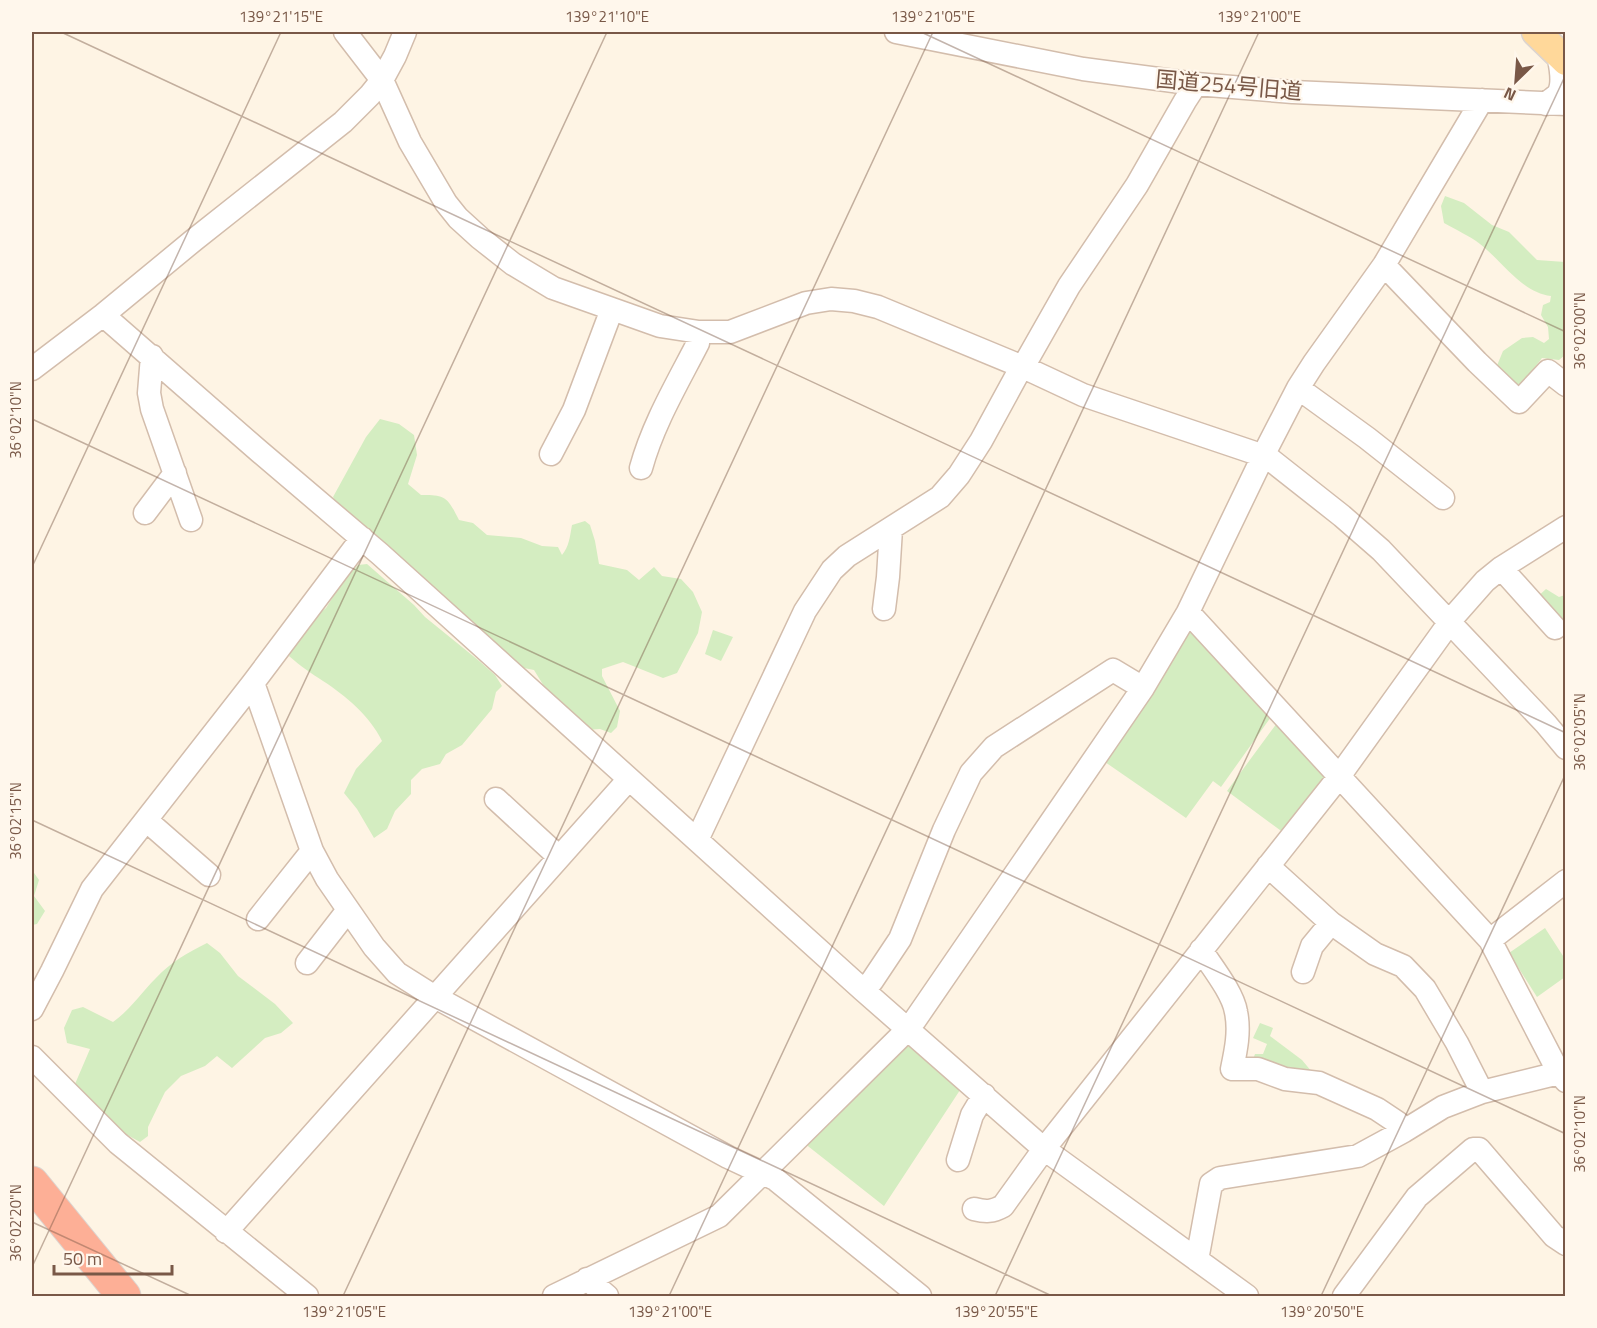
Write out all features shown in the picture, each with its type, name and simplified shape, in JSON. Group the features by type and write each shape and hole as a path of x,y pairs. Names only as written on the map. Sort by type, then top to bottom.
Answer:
{"highway":[{"path":"32,1184 124,1296"},
{"path":"32,1218 97,1296"}],"main road":[{"path":"1536,32 1562,57"}],"street":[{"path":"345,32 382,80 410,142 446,203 458,218 513,264 553,288 660,326 699,332 730,332 806,303 831,299 854,301 878,307 1023,367 1083,395 1264,456 1342,516 1381,550 1566,748"},
{"path":"32,369 103,315 343,122 382,80 405,32"},
{"name":"国道254号旧道","path":"896,32 973,39 1083,69 1196,84 1293,92 1556,104"},
{"path":"1556,104 1561,85 1562,57"},
{"path":"697,840 805,611 832,570 847,556 940,497 959,475 1070,286 1137,185 1196,84"},
{"path":"554,1296 719,1216 907,1028 922,1010 1143,688 1188,612 1298,388 1384,265 1482,100"},
{"path":"1384,265 1477,362 1519,402 1548,371 1566,385"},
{"path":"551,454 574,410 612,309"},
{"path":"103,315 362,538 863,990 1044,1149 1197,1260 1217,1288 1246,1296"},
{"path":"641,468 657,423 698,343 699,332"},
{"path":"152,356 149,393 152,409 191,520"},
{"path":"1298,388 1443,498"},
{"path":"145,513 174,472"},
{"path":"974,1209 987,1212 995,1211 1003,1206 1044,1149 1340,775 1450,622 1485,581 1501,568 1566,527"},
{"path":"884,609 891,529"},
{"path":"32,1009 92,889 253,683 362,538"},
{"path":"1501,568 1555,628"},
{"path":"1188,612 1490,940 1562,1077 1482,1092 1443,1107 1358,1156 1220,1178 1211,1184 1197,1260"},
{"path":"863,990 872,981 900,939 958,801 972,773 994,747 1113,670 1143,688"},
{"path":"253,683 312,851 348,910 374,947 397,973 435,998 728,1157 775,1179 920,1296"},
{"path":"226,1232 629,779"},
{"path":"496,799 559,857"},
{"path":"146,820 209,875"},
{"path":"258,919 312,851"},
{"path":"1268,866 1331,923 1375,954 1403,966 1425,988 1482,1092"},
{"path":"1490,940 1566,881"},
{"path":"307,963 348,910"},
{"path":"1303,972 1312,946 1331,923"},
{"path":"1201,951 1225,987 1236,1011 1237,1045 1232,1069 1258,1069 1285,1078 1319,1083 1377,1109 1398,1123 1404,1131"},
{"path":"32,1057 118,1143 307,1296"},
{"path":"958,1160 972,1115 984,1095"},
{"path":"1344,1296 1417,1197 1473,1149 1479,1149 1554,1236 1566,1244"},
{"path":"587,1279 607,1296"}],"green space":[{"path":"1445,196 1464,203 1492,225 1509,232 1537,260 1565,262 1565,355 1559,360 1542,358 1522,384 1511,384 1496,368 1503,351 1522,338 1533,337 1544,343 1549,339 1548,327 1541,315 1543,305 1550,302 1551,296 1541,294 1522,283 1480,244 1444,223 1441,206"},
{"path":"380,419 399,424 414,435 417,455 408,484 421,495 446,499 459,520 473,523 487,535 521,538 542,546 558,547 562,555 568,545 572,525 585,521 590,525 599,564 627,570 639,580 654,567 662,576 681,579 693,592 702,612 698,633 677,673 663,678 623,662 602,669 602,676 620,711 617,727 611,733 600,729 585,730 550,696 534,670 519,667 476,629 464,614 344,515 333,497 366,437"},
{"path":"367,564 425,617 495,675 502,686 496,692 492,709 462,745 446,754 440,764 422,769 411,780 411,794 395,811 387,829 374,838 357,809 344,793 356,769 382,741 371,723 357,707 289,656 294,645 315,617 326,608 343,581 358,565"},
{"path":"1546,589 1559,597 1565,595 1565,620 1562,621 1535,599"},
{"path":"713,630 733,637 721,661 705,654"},
{"path":"1198,631 1273,714 1221,787 1213,781 1186,818 1105,762 1185,632"},
{"path":"1277,723 1329,773 1284,833 1227,791"},
{"path":"32,870 39,880 34,896 45,911 37,924 32,925"},
{"path":"1545,928 1565,959 1565,977 1537,997 1509,953"},
{"path":"207,943 220,953 238,976 275,1004 293,1023 281,1033 265,1038 232,1068 217,1056 205,1066 181,1076 165,1092 148,1127 148,1136 140,1142 113,1127 75,1084 90,1049 67,1043 64,1028 72,1010 83,1007 113,1022 167,967"},
{"path":"1260,1023 1273,1028 1270,1036 1302,1060 1317,1078 1248,1072 1255,1054 1263,1054 1267,1044 1253,1038"},
{"path":"909,1038 962,1087 884,1206 804,1143"}]}
